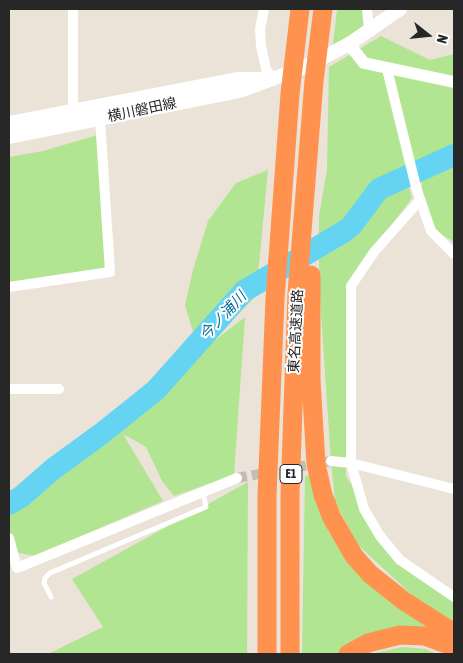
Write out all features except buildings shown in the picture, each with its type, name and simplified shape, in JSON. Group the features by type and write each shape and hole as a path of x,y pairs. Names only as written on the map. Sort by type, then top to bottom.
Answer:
{"highway":[{"name":"東名高速道路","path":"267,654 267,495 275,299 290,104 300,9"},
{"path":"323,9 314,82 304,292 316,464 323,495 332,518 354,556 370,574 404,601 454,633"},
{"name":"東名高速道路","path":"290,654 290,495 304,292"},
{"path":"260,654 268,604"},
{"path":"348,654 368,643 400,635 426,636 454,649"}],"main road":[{"name":"横川磐田線","path":"9,137 240,91 305,67 348,44 400,9"},
{"name":"横川磐田線","path":"9,123 237,79 273,79"}],"street":[{"path":"72,111 73,9"},
{"path":"264,9 260,29 261,46 266,69 273,79"},
{"path":"367,9 369,30"},
{"path":"348,44 364,63 454,82"},
{"path":"387,69 416,187 431,231 454,254"},
{"path":"9,287 110,272 100,119"},
{"path":"420,200 374,252 352,286 351,463 364,509 380,536 400,560 454,597"},
{"path":"9,390 59,389"},
{"path":"331,461 351,463 454,490"},
{"path":"9,538 14,570 237,478"}],"lane":[{"path":"51,597 44,582 50,573 206,507 203,492"}],"green space":[{"path":"337,9 365,9 369,30 332,53"},
{"path":"381,36 430,60 454,54 454,242 434,230 422,190 422,169 406,177 412,198 347,284 346,476 400,560 454,597 454,623 412,595 357,544 335,501 319,284 319,216 327,169 329,67"},
{"path":"101,134 110,272 9,287 9,157 43,151"},
{"path":"268,170 256,296 205,348 245,317 234,475 174,496 162,481 146,447 123,434 163,501 34,556 9,551 9,491 33,477 120,410 242,288 193,332 185,305 193,270 208,221 236,183"},
{"path":"309,475 329,533 375,587 430,629 340,654 302,654 305,476"},
{"path":"248,482 247,654 48,654 103,627 72,579"},
{"path":"402,647 426,649 436,654 371,654"}],"waterway":[{"name":"今ノ浦川","path":"9,504 21,497 53,469 156,390 244,291 345,231 352,225 379,189 454,155"}],"tunnel":[{"path":"237,478 331,461"}]}
